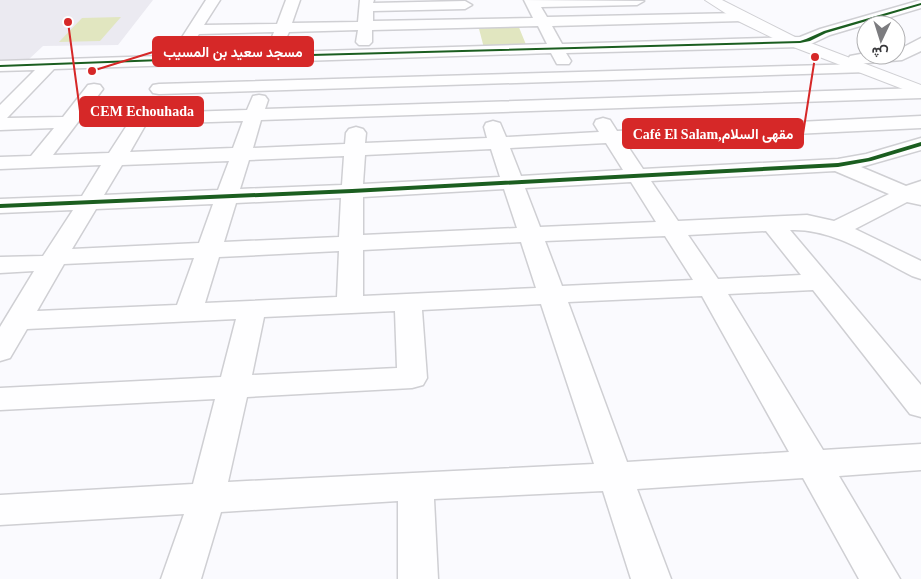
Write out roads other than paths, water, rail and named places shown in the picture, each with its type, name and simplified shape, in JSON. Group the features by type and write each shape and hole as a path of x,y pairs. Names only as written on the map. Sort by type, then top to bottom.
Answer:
{"main road":[{"path":"712,0 776,34 813,37 856,62"},
{"path":"726,0 794,36 856,63"},
{"path":"861,65 921,92"},
{"path":"862,65 921,83"}],"street":[{"path":"0,351 53,260 212,0"},
{"path":"188,313 293,0"},
{"path":"0,66 273,56 733,44 794,36 817,26 914,0"},
{"path":"676,46 636,1 532,2 555,49 636,176 672,227 711,288 880,579"},
{"path":"350,306 354,150 364,54 367,3 464,2 470,23 476,80 554,296 652,579"},
{"path":"813,37 921,4"},
{"path":"194,30 743,18 740,22 741,24 760,34 762,39 733,44"},
{"path":"906,53 920,46 921,43"},
{"path":"733,44 869,160"},
{"path":"647,46 760,169"},
{"path":"906,56 921,61"},
{"path":"0,115 50,64"},
{"path":"159,89 764,72 856,64"},
{"path":"37,162 94,89"},
{"path":"140,119 592,105 921,92"},
{"path":"0,124 69,122"},
{"path":"0,182 8,163 354,150 921,122"},
{"path":"0,206 352,191 838,165 869,160 921,144"},
{"path":"838,165 916,194"},
{"path":"837,229 916,194"},
{"path":"0,265 209,249 806,222 837,229 919,268"},
{"path":"772,224 921,406"},
{"path":"18,321 819,282"},
{"path":"0,399 412,378 408,303"},
{"path":"181,579 206,498 252,311"},
{"path":"0,510 416,486 616,477 921,457"},
{"path":"416,486 418,579"}],"place":[{"name":"CEM Echouhada","path":"68,22"},
{"name":"Café El Salam,مقهى السلام","path":"815,57"},
{"name":"مسجد سعيد بن المسيب","path":"92,71"}]}
